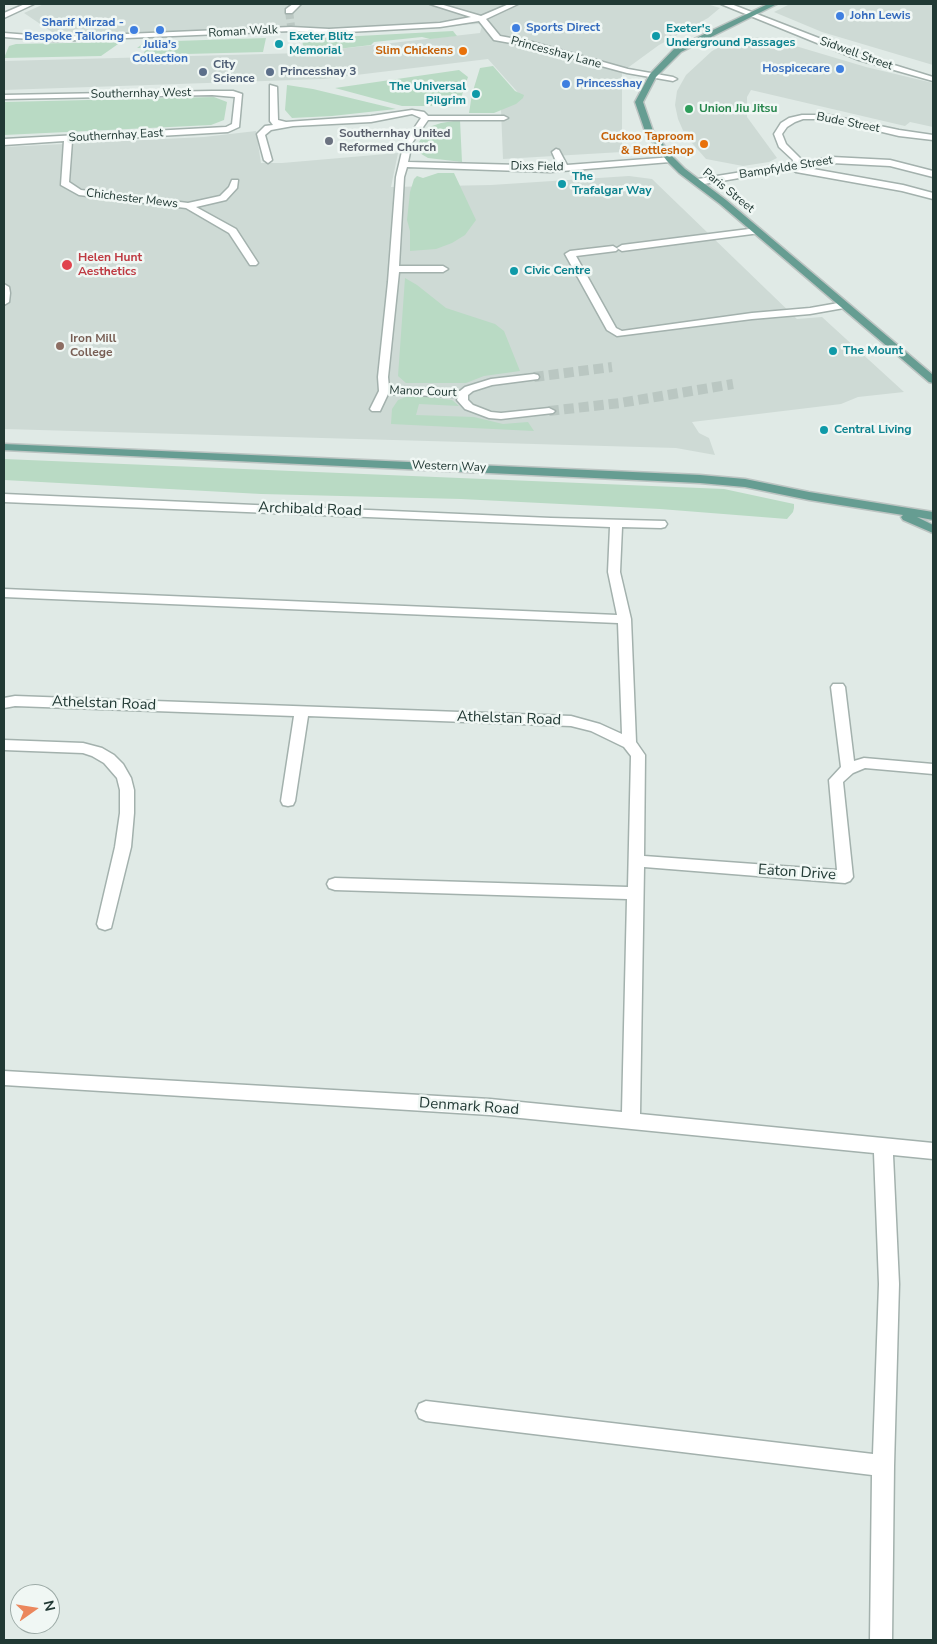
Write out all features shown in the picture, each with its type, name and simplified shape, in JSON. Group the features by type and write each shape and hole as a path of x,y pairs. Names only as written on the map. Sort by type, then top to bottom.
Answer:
{"main road":[{"name":"Paris Street","path":"773,4 678,50 653,76 639,102 649,131 670,159 933,380"},
{"name":"Western Way","path":"4,447 700,479 745,484 933,516"},
{"name":"Western Way","path":"893,510 933,529"}],"street":[{"path":"4,16 30,4"},
{"path":"289,11 297,4"},
{"path":"433,4 481,18"},
{"name":"Roman Walk","path":"4,35 55,39 291,28 329,32 440,25 481,18 515,4"},
{"name":"Sidwell Street","path":"725,4 882,65 933,79"},
{"name":"Princesshay Lane","path":"481,18 497,38 529,44 609,67 673,79"},
{"path":"273,87 274,121 284,124"},
{"name":"Southernhay West","path":"4,97 233,93 239,96 236,125 228,129"},
{"path":"268,160 261,134 264,129 284,124 371,118 412,112 421,114 426,118 504,118"},
{"name":"Bude Street","path":"792,166 797,159 782,145 778,134 784,125 796,118 811,116 828,117 900,133 933,137"},
{"path":"376,409 384,391 383,377 394,269 400,177 408,143 426,118"},
{"name":"Southernhay East","path":"4,142 228,129"},
{"name":"Chichester Mews","path":"68,139 64,183 79,192 188,206 233,231 253,263"},
{"path":"556,152 564,168"},
{"name":"Dixs Field","path":"404,164 564,168 670,159"},
{"name":"Bampfylde Street","path":"698,182 832,160 890,163 933,174"},
{"path":"792,166 903,188 933,196"},
{"path":"188,206 223,198 233,188 235,182"},
{"path":"757,231 570,254 612,330 621,334 752,316 810,311 844,305"},
{"path":"394,269 443,269"},
{"path":"4,287 4,302"},
{"path":"752,316 759,325"},
{"name":"Manor Court","path":"384,391 463,394 469,389 491,382 534,377"},
{"name":"Manor Court","path":"463,394 463,400 468,406 489,415 501,416 549,411"},
{"name":"Archibald Road","path":"4,498 616,524 660,524"},
{"path":"616,524 614,572 624,620 629,743 638,755 631,1121"},
{"path":"4,593 624,620"},
{"path":"838,687 848,769 864,763 933,769"},
{"name":"Athelstan Road","path":"4,703 14,701 571,722 595,727 629,743"},
{"path":"288,801 302,712"},
{"path":"4,745 83,748 97,752 109,759 124,778 127,790 127,814 123,846 105,924"},
{"name":"Eaton Drive","path":"636,861 845,877 836,780 848,769"},
{"path":"335,884 634,893"},
{"name":"Denmark Road","path":"4,1078 490,1107 933,1151"},
{"path":"881,1640 883,1466 889,1284 883,1145"},
{"path":"426,1411 883,1466"}],"shaded area":[{"name":"Princesshay","path":"44,4 707,4 720,8 708,18 659,45 622,72 622,152 503,159 501,110 522,97 488,59 323,79 4,90 4,61 303,53 480,33 482,26 479,24 317,30 304,27 185,33 58,36 24,13"},
{"path":"790,4 933,4 933,65 822,32 774,12"},
{"path":"737,38 772,39 866,67 933,83 933,127 910,122 905,126 751,90 747,97 747,117 777,158 769,162 743,166 706,159 685,135 678,119 675,105 677,91 686,75 712,51"},
{"path":"256,131 261,163 282,163 398,153 391,187 491,185 629,176 652,179 797,319 822,317 904,392 858,397 841,404 692,422 699,433 709,438 715,455 676,448 4,429 4,147 204,137"}],"green space":[{"path":"453,31 457,36 430,39 422,37 374,42 371,45 304,53 302,39"},
{"path":"266,38 263,52 147,55 144,53 146,48 137,48 145,42"},
{"path":"121,42 101,56 4,58 9,46 16,44"},
{"path":"493,66 515,91 524,95 523,98 516,104 494,113 469,113 472,94 480,68"},
{"path":"459,70 468,77 461,98 452,103 438,106 402,106 335,88"},
{"path":"287,85 313,89 396,109 292,118 285,110"},
{"path":"214,97 227,102 224,120 211,125 4,135 4,102"},
{"path":"460,120 462,162 428,158 418,152 417,145 429,127"},
{"path":"438,173 454,173 476,220 465,235 452,243 436,249 410,251 410,231 407,220 410,192 414,179 417,176 423,178"},
{"path":"405,278 446,308 495,324 504,331 520,371 484,376 466,383 406,383 398,376"},
{"path":"418,396 452,400 459,406 419,404 416,415 474,417 503,424 528,422 534,431 391,424 392,409 398,400"},
{"path":"4,459 724,489 794,504 794,508 787,519 660,509 461,499 261,494 4,480"}],"tunnel":[{"path":"289,11 291,26"},
{"path":"534,377 612,367"},
{"path":"549,411 620,403 733,384"}],"place":[{"name":"John Lewis","path":"840,16"},
{"name":"Sports Direct","path":"516,28"},
{"name":"Sharif Mirzad - Bespoke Tailoring","path":"134,30"},
{"name":"Julia's Collection","path":"160,30"},
{"name":"Exeter's Underground Passages","path":"656,36"},
{"name":"Exeter Blitz Memorial","path":"279,44"},
{"name":"Slim Chickens","path":"463,51"},
{"name":"Hospicecare","path":"840,69"},
{"name":"City Science","path":"203,72"},
{"name":"Princesshay 3","path":"270,72"},
{"name":"Princesshay","path":"566,84"},
{"name":"The Universal Pilgrim","path":"476,94"},
{"name":"Union Jiu Jitsu","path":"689,109"},
{"name":"Southernhay United Reformed Church","path":"329,141"},
{"name":"Cuckoo Taproom & Bottleshop","path":"704,144"},
{"name":"The Trafalgar Way","path":"562,184"},
{"name":"Helen Hunt Aesthetics","path":"67,265"},
{"name":"Civic Centre","path":"514,271"},
{"name":"Iron Mill College","path":"60,346"},
{"name":"The Mount","path":"833,351"},
{"name":"Central Living","path":"824,430"}]}
